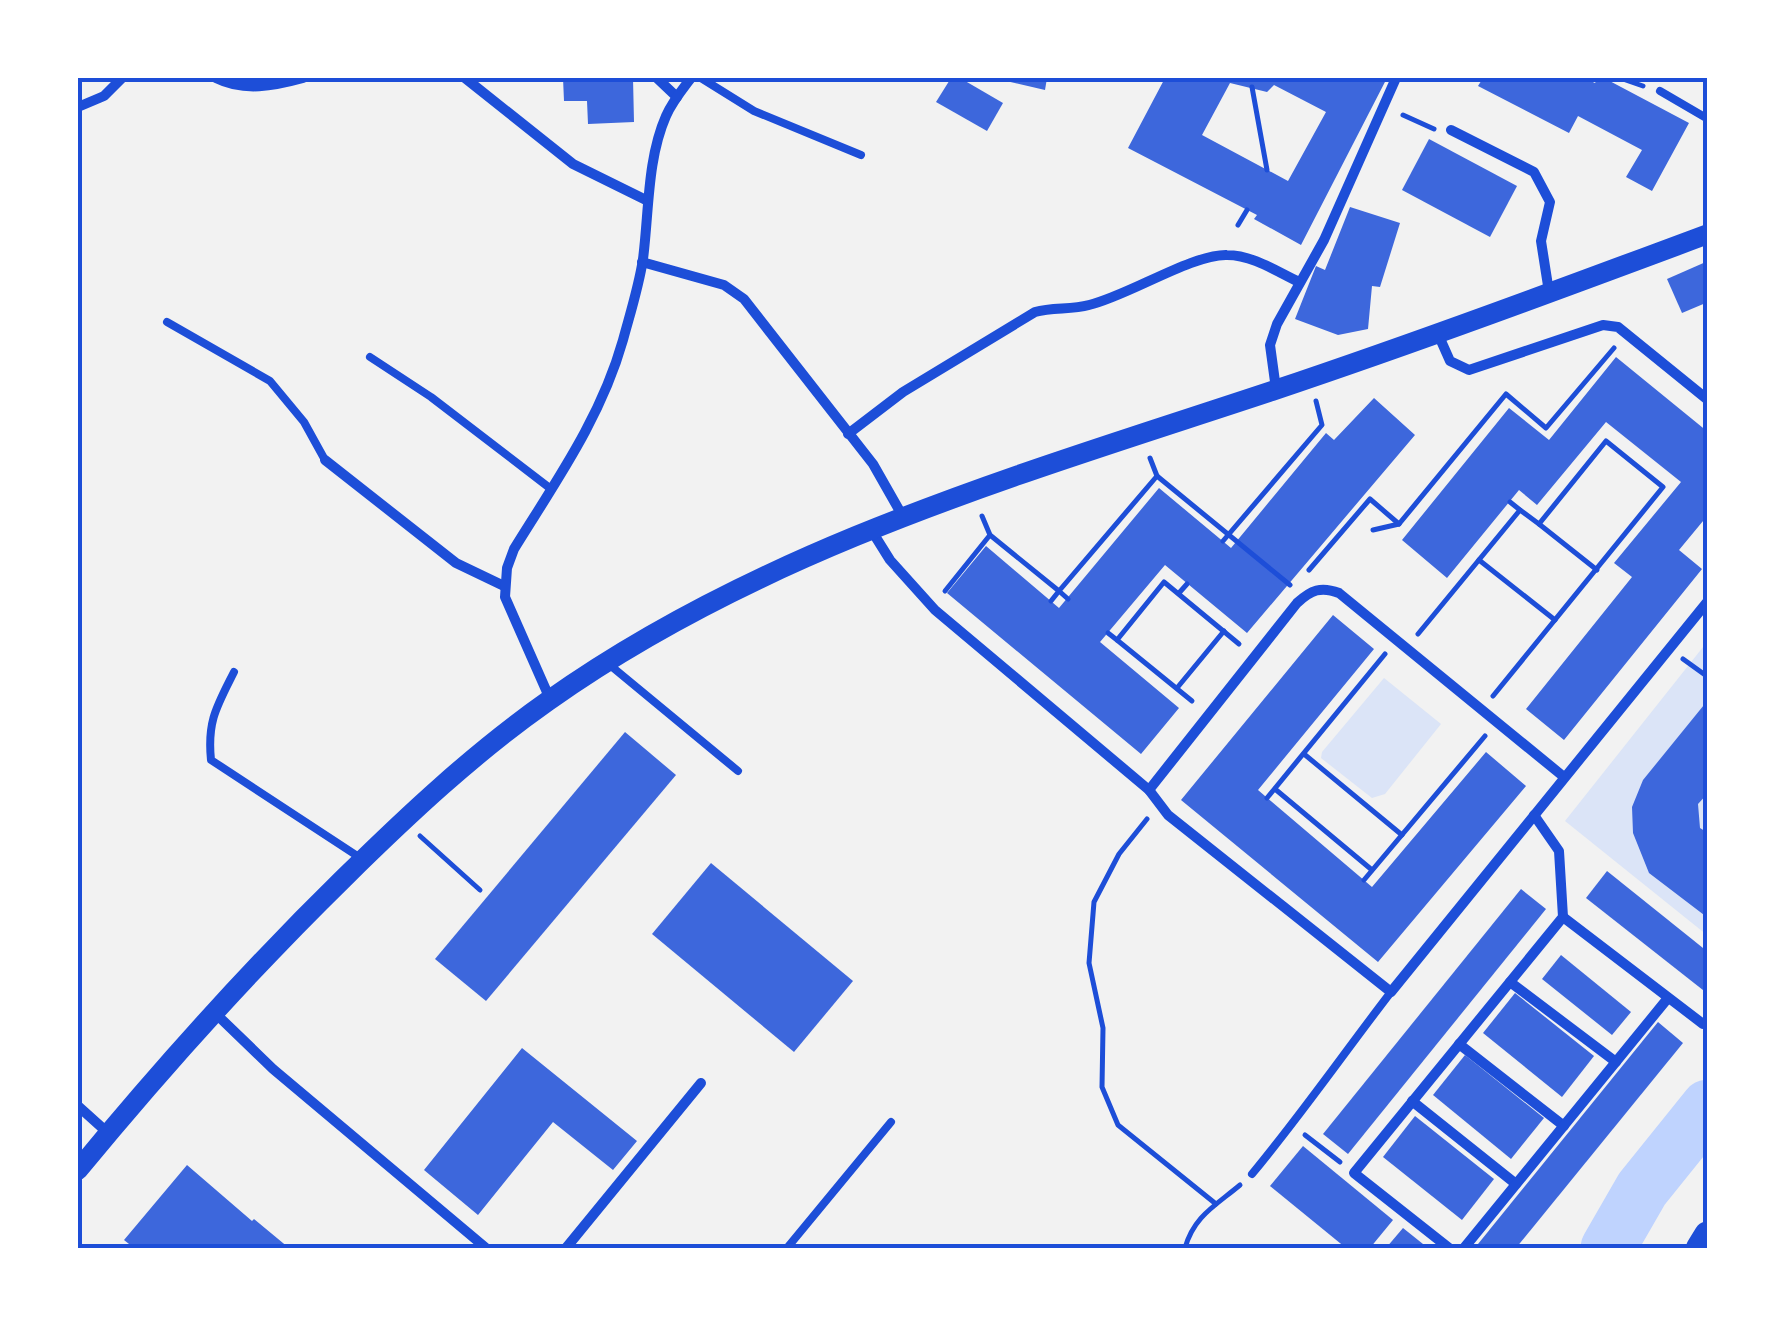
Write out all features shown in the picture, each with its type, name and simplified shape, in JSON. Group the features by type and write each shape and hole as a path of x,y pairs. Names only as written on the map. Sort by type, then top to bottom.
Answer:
{"highway":[{"path":"1700,1248 1708,1235"}],"main road":[{"path":"78,1170 213,1012 404,820 467,764 550,700 607,663 735,591 902,515 1276,390 1708,234"}],"street":[{"path":"78,107 104,96 122,78"},
{"path":"216,78 250,86 303,78"},
{"path":"465,78 560,156 648,201"},
{"path":"657,78 677,97"},
{"path":"550,700 510,611 504,586 514,548 586,436 602,399 622,344 642,262 661,132 690,78"},
{"path":"1276,390 1270,345 1299,282 1324,240 1396,78"},
{"path":"1451,130 1534,172 1550,202 1541,241 1549,292"},
{"path":"848,434 902,392 1035,312 1054,306 1086,306 1222,254 1243,256 1299,282"},
{"path":"642,262 724,285 744,299 873,464 902,515"},
{"path":"1438,333 1450,360 1469,370 1603,325 1618,328 1708,400"},
{"path":"324,460 456,564 504,586"},
{"path":"870,528 880,548 935,610 1149,790 1168,815 1391,992 1708,601"},
{"path":"1149,790 1298,603 1310,591 1327,588 1564,778"},
{"path":"1449,1248 1354,1172 1563,917 1559,852 1534,816"},
{"path":"1563,917 1703,1024"},
{"path":"1510,982 1616,1062"},
{"path":"1464,1248 1668,998"},
{"path":"213,1012 273,1070 486,1248"},
{"path":"1459,1044 1564,1126"},
{"path":"566,1248 701,1083"},
{"path":"1412,1102 1516,1184"},
{"path":"78,1106 108,1133"}],"lane":[{"path":"701,78 754,110 861,154"},
{"path":"1660,91 1708,118"},
{"path":"166,322 270,380 304,422 324,460"},
{"path":"370,357 431,396 551,489"},
{"path":"607,663 738,771"},
{"path":"234,672 208,732 212,760 363,860"},
{"path":"1252,1174 1318,1093 1391,992"},
{"path":"788,1248 891,1122"}],"path":[{"path":"1252,87 1268,170"},
{"path":"1385,106 1440,132 1451,130"},
{"path":"1238,225 1246,210"},
{"path":"1373,530 1400,524 1506,394 1546,428 1626,334"},
{"path":"1222,541 1322,425 1310,378"},
{"path":"1141,433 1157,476 1294,589"},
{"path":"1482,710 1663,487 1606,441 1538,524"},
{"path":"1454,456 1463,464"},
{"path":"1051,600 1157,476"},
{"path":"1306,574 1370,499 1400,524"},
{"path":"1510,502 1596,570"},
{"path":"1268,798 1520,510"},
{"path":"938,599 990,535 1068,599"},
{"path":"1479,560 1555,620"},
{"path":"1117,640 1164,582 1244,647"},
{"path":"1179,593 1187,584"},
{"path":"1177,688 1224,631"},
{"path":"1108,632 1197,704"},
{"path":"1364,880 1496,722"},
{"path":"1304,754 1402,835"},
{"path":"1275,790 1372,870"},
{"path":"1159,803 1118,854 1094,902 1090,963 1102,1028 1102,1087 1118,1125 1216,1204"},
{"path":"404,820 480,890"},
{"path":"1185,1248 1195,1222 1252,1174"}],"shaded area":[{"path":"1707,642 1707,935 1565,821"},
{"path":"1384,678 1441,724 1385,794 1372,798 1321,758"}],"building":[{"path":"563,78 633,78 634,122 588,124 587,101 564,101"},
{"path":"951,78 960,78 1003,103 987,131 936,102"},
{"path":"993,78 1047,78 1045,90"},
{"path":"1165,78 1387,78 1301,245 1254,219 1257,215 1128,148","holes":["1230,83 1267,92 1274,85 1326,112 1288,181 1202,135"]},
{"path":"1483,78 1584,78 1595,83 1604,78 1689,123 1652,191 1626,177 1642,150 1578,116 1569,133 1478,86"},
{"path":"1429,139 1517,186 1490,237 1402,190"},
{"path":"1350,207 1400,223 1380,287 1372,286 1368,329 1338,335 1295,319 1316,266 1325,270"},
{"path":"1708,261 1708,302 1682,313 1667,279"},
{"path":"1616,357 1708,432 1708,515 1679,550 1702,569 1564,740 1526,709 1632,577 1614,563 1681,482 1606,422 1537,505 1519,490 1447,578 1402,540 1509,408 1549,440"},
{"path":"1374,398 1415,435 1247,633 1165,565 1100,642 1179,708 1141,754 947,593 986,546 1059,608 1159,488 1231,548 1326,433 1334,440"},
{"path":"1333,615 1374,649 1258,790 1372,887 1486,752 1526,786 1378,962 1181,800"},
{"path":"1708,700 1708,793 1698,804 1700,828 1708,833 1708,918 1649,873 1633,833 1632,807 1643,780"},
{"path":"625,732 676,775 486,1001 435,959"},
{"path":"711,863 853,981 794,1052 652,934"},
{"path":"1607,871 1708,952 1708,994 1586,898"},
{"path":"1521,889 1546,909 1348,1154 1323,1134"},
{"path":"1561,955 1631,1012 1612,1035 1542,979"},
{"path":"1515,993 1594,1056 1562,1097 1483,1033"},
{"path":"1658,1022 1683,1043 1516,1248 1482,1248 1478,1244"},
{"path":"522,1048 637,1141 613,1170 553,1122 478,1215 424,1170"},
{"path":"1465,1055 1544,1118 1511,1159 1433,1095"},
{"path":"1415,1116 1494,1179 1462,1220 1383,1157"},
{"path":"1303,1146 1393,1220 1370,1248 1346,1248 1270,1186"},
{"path":"187,1165 289,1248 134,1248 124,1240"},
{"path":"1403,1228 1428,1248 1386,1248"}],"waterway":[{"path":"1608,1248 1642,1189 1708,1107"}]}
